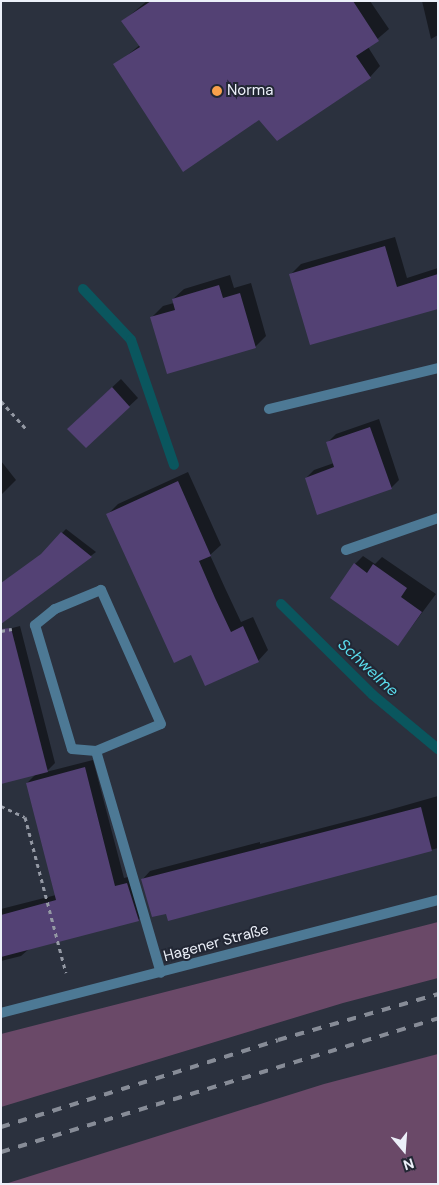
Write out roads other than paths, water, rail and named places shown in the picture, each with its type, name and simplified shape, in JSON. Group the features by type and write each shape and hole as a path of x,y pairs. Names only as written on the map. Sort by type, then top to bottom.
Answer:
{"street":[{"path":"269,409 438,368"},
{"path":"346,550 438,518"},
{"path":"100,590 161,724 96,751 72,749 35,625 54,609 100,590"},
{"path":"96,751 161,973"},
{"name":"Hagener Straße","path":"1,1013 438,900"}],"waterway":[{"name":"Schwelme","path":"83,289 131,340 174,465"},
{"name":"Schwelme","path":"281,604 373,695 438,749"}],"railway":[{"path":"1,1127 278,1040 438,994"},
{"path":"1,1152 438,1018"}],"place":[{"name":"Norma","path":"217,91"}]}
